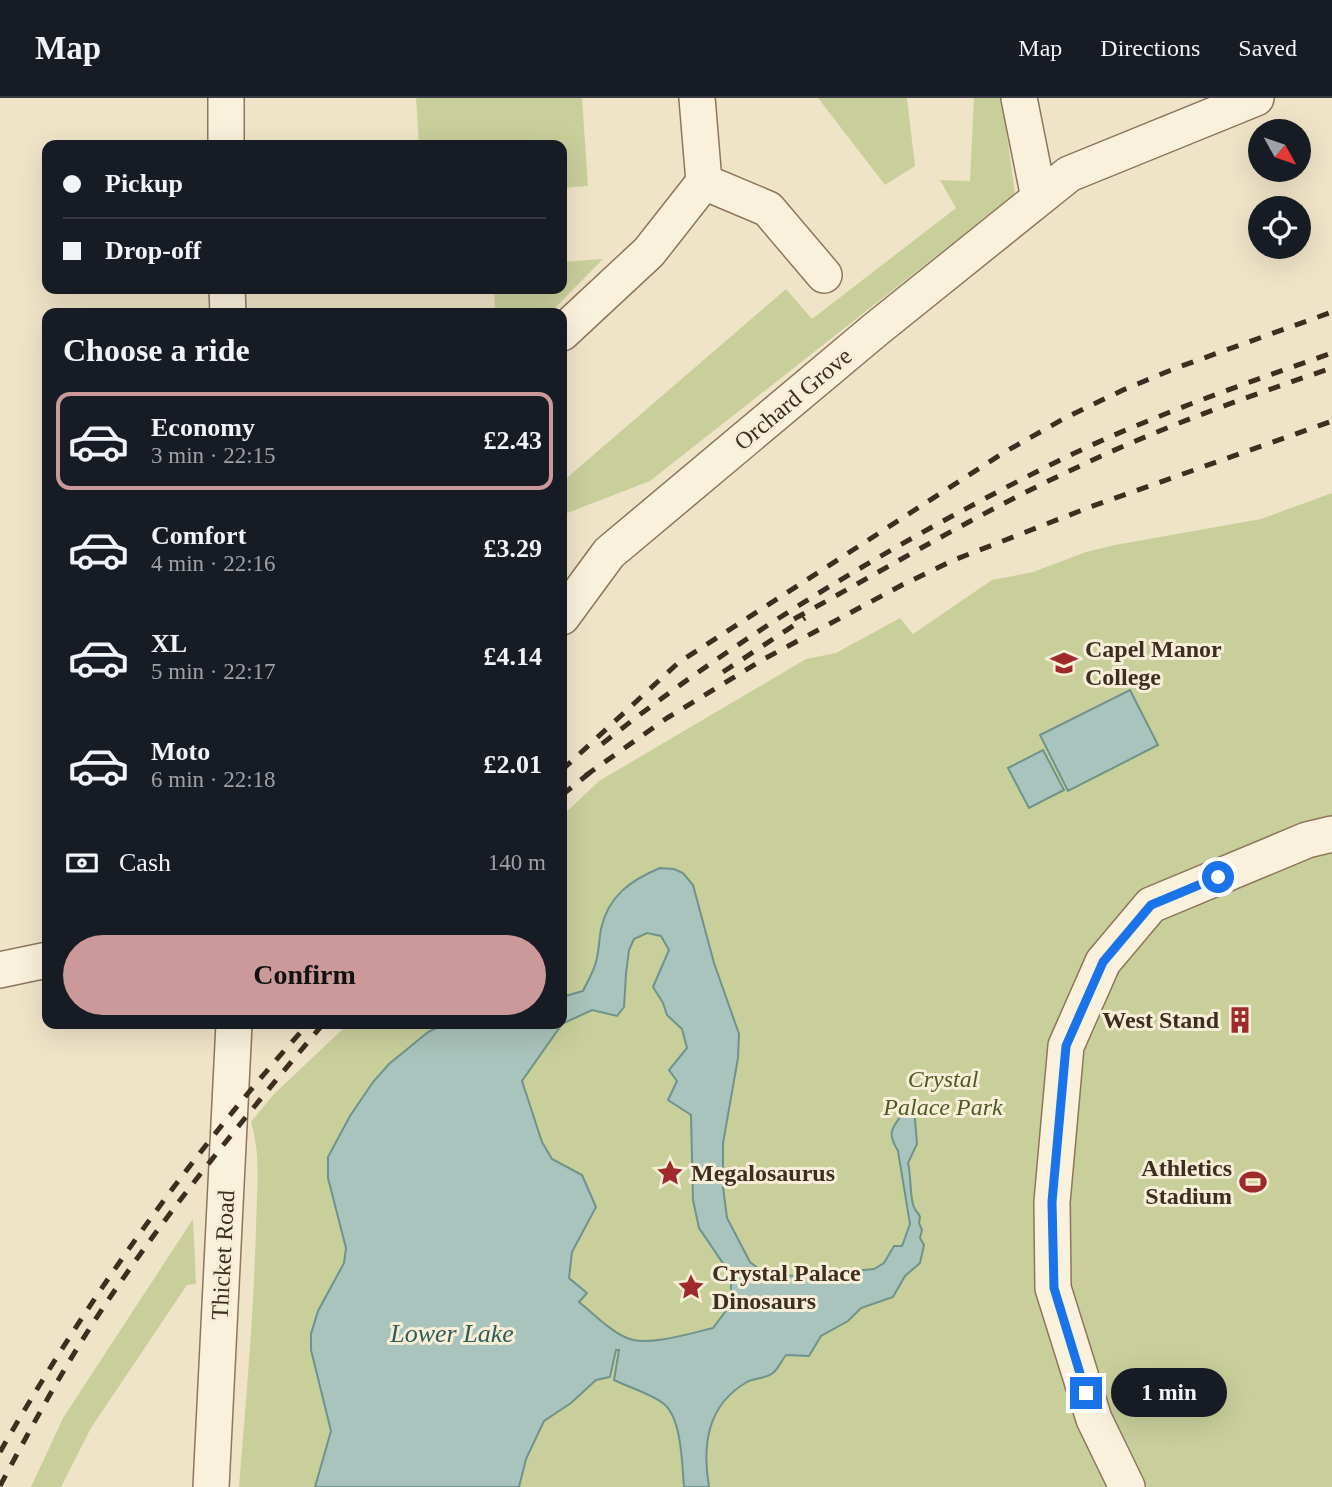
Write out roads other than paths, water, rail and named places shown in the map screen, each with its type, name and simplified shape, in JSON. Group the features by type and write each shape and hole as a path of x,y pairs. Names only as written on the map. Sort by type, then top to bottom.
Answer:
{"street":[{"path":"226,98 226,140"},
{"path":"567,328 649,252 704,182 697,98"},
{"path":"1019,98 1039,198"},
{"name":"Orchard Grove","path":"567,610 609,553 875,330 1069,174 1256,98"},
{"path":"704,182 768,209 824,275"},
{"path":"1127,1487 1094,1419 1054,1288 1052,1202 1066,1046 1103,962 1151,905 1307,841 1332,834"},
{"path":"0,970 42,961"},
{"name":"Thicket Road","path":"211,1487 234,1029"}],"water":[{"path":"1130,690 1158,745 1068,791 1040,735"},
{"path":"1043,750 1064,790 1029,808 1008,768"},
{"name":"Lower Lake","path":"660,868 683,873 693,885 714,963 739,1034 738,1058 723,1143 723,1187 727,1218 750,1262 767,1275 803,1276 874,1269 884,1263 894,1246 902,1246 910,1224 892,1131 903,1113 915,1119 917,1144 908,1163 913,1204 920,1217 920,1238 924,1245 920,1263 905,1276 893,1297 861,1308 848,1321 821,1336 809,1356 786,1355 773,1373 747,1382 723,1402 710,1427 707,1441 709,1487 684,1487 678,1431 670,1411 653,1397 614,1380 619,1350 616,1350 610,1377 596,1380 571,1403 544,1421 526,1459 519,1487 315,1487 331,1431 311,1350 311,1334 318,1311 344,1263 346,1248 328,1178 328,1157 350,1116 373,1082 389,1064 434,1029 558,1029 522,1081 542,1142 552,1159 582,1175 596,1207 572,1252 569,1278 587,1293 579,1302 614,1331 636,1340 670,1338 713,1328 731,1304 731,1275 699,1228 693,1200 691,1115 668,1100 677,1081 669,1070 687,1048 682,1029 667,1015 653,987 669,950 661,936 647,933 634,939 629,950 624,1007 617,1016 592,1010 567,1022 567,996 583,991 592,974 604,917 615,898 630,884"}],"railway":[{"path":"567,765 678,663 1003,453 1065,418 1123,390 1332,312"},
{"path":"602,744 725,653 768,625 898,546 968,508 1095,443 1216,394 1332,353"},
{"path":"794,619 1043,483 1204,413 1332,368"},
{"path":"585,776 667,718 764,659 954,560 1090,507 1332,421"},
{"path":"723,672 805,618"},
{"path":"567,791 592,771"},
{"path":"0,1452 69,1339 143,1229 222,1124 304,1029"},
{"path":"0,1486 68,1363 137,1258 215,1156 319,1029"}],"place":[{"name":"Capel Manor College","path":"1064,663"},
{"name":"West Stand","path":"1240,1020"},
{"name":"Megalosaurus","path":"670,1173"},
{"name":"Athletics Stadium","path":"1253,1182"},
{"name":"Crystal Palace Dinosaurs","path":"691,1287"}],"park label":[{"name":"Crystal Palace Park","path":"943,1093"}]}
